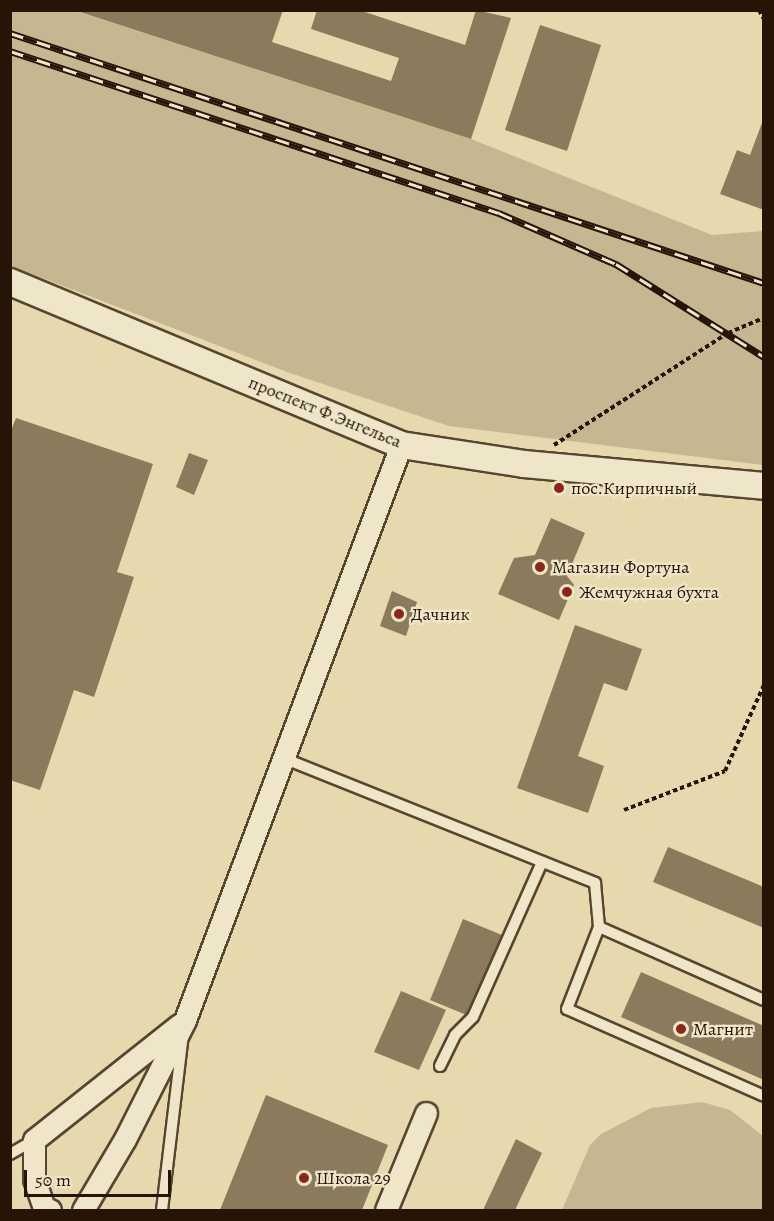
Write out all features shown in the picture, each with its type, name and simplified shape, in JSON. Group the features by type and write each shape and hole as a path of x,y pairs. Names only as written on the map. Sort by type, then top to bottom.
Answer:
{"street":[{"name":"проспект Ф.Энгельса","path":"10,282 401,446 524,464 764,486"},
{"path":"82,1210 125,1139 184,1020 401,446"},
{"path":"50,1210 44,1208 34,1179 34,1140 184,1020"},
{"path":"386,1210 426,1113"}],"lane":[{"path":"283,758 595,883 598,927 567,1009 764,1096"},
{"path":"440,1066 455,1035 473,1017 542,862"},
{"path":"598,927 764,1000"},
{"path":"162,1210 184,1020"},
{"path":"10,1154 34,1140"}],"path":[{"path":"759,10 764,19"},
{"path":"524,464 729,333 764,318"},
{"path":"624,810 725,771 764,686"}],"shaded area":[{"path":"10,11 76,11 471,139 712,235 763,231 763,465 449,426 287,372 11,266"},
{"path":"702,1102 730,1110 763,1136 763,1210 562,1210 590,1145 601,1134 651,1108"}],"building":[{"path":"283,10 272,42 391,81 399,58 311,29 317,10 359,10 465,45 476,10 511,18 471,139 77,11"},
{"path":"540,25 601,45 567,151 505,130"},
{"path":"763,120 764,210 720,194 737,150 750,155"},
{"path":"16,418 153,464 117,572 134,577 94,697 74,690 40,790 10,780 10,433"},
{"path":"189,453 208,460 194,495 176,487"},
{"name":"Магазин Фортуна","path":"551,518 585,533 567,576 574,585 559,620 498,594 514,558 535,555"},
{"name":"Дачник","path":"392,591 417,602 406,636 380,626"},
{"path":"575,625 642,649 627,691 604,683 578,756 604,766 588,813 517,788"},
{"path":"668,847 764,887 764,928 653,882"},
{"path":"463,919 502,935 469,1016 430,1000"},
{"path":"641,972 764,1026 764,1080 621,1017"},
{"path":"401,991 446,1010 419,1070 374,1052"},
{"name":"Школа 29","path":"266,1095 388,1145 362,1210 220,1210"},
{"path":"516,1139 542,1153 515,1210 483,1210"}],"railway":[{"path":"10,33 764,283"},
{"path":"10,51 499,213 616,264 764,357"}],"place":[{"name":"пос.Кирпичный","path":"559,488"},
{"name":"Магазин Фортуна","path":"540,567"},
{"name":"Жемчужная бухта","path":"567,592"},
{"name":"Дачник","path":"399,614"},
{"name":"Магнит","path":"681,1029"},
{"name":"Школа 29","path":"304,1178"}]}
